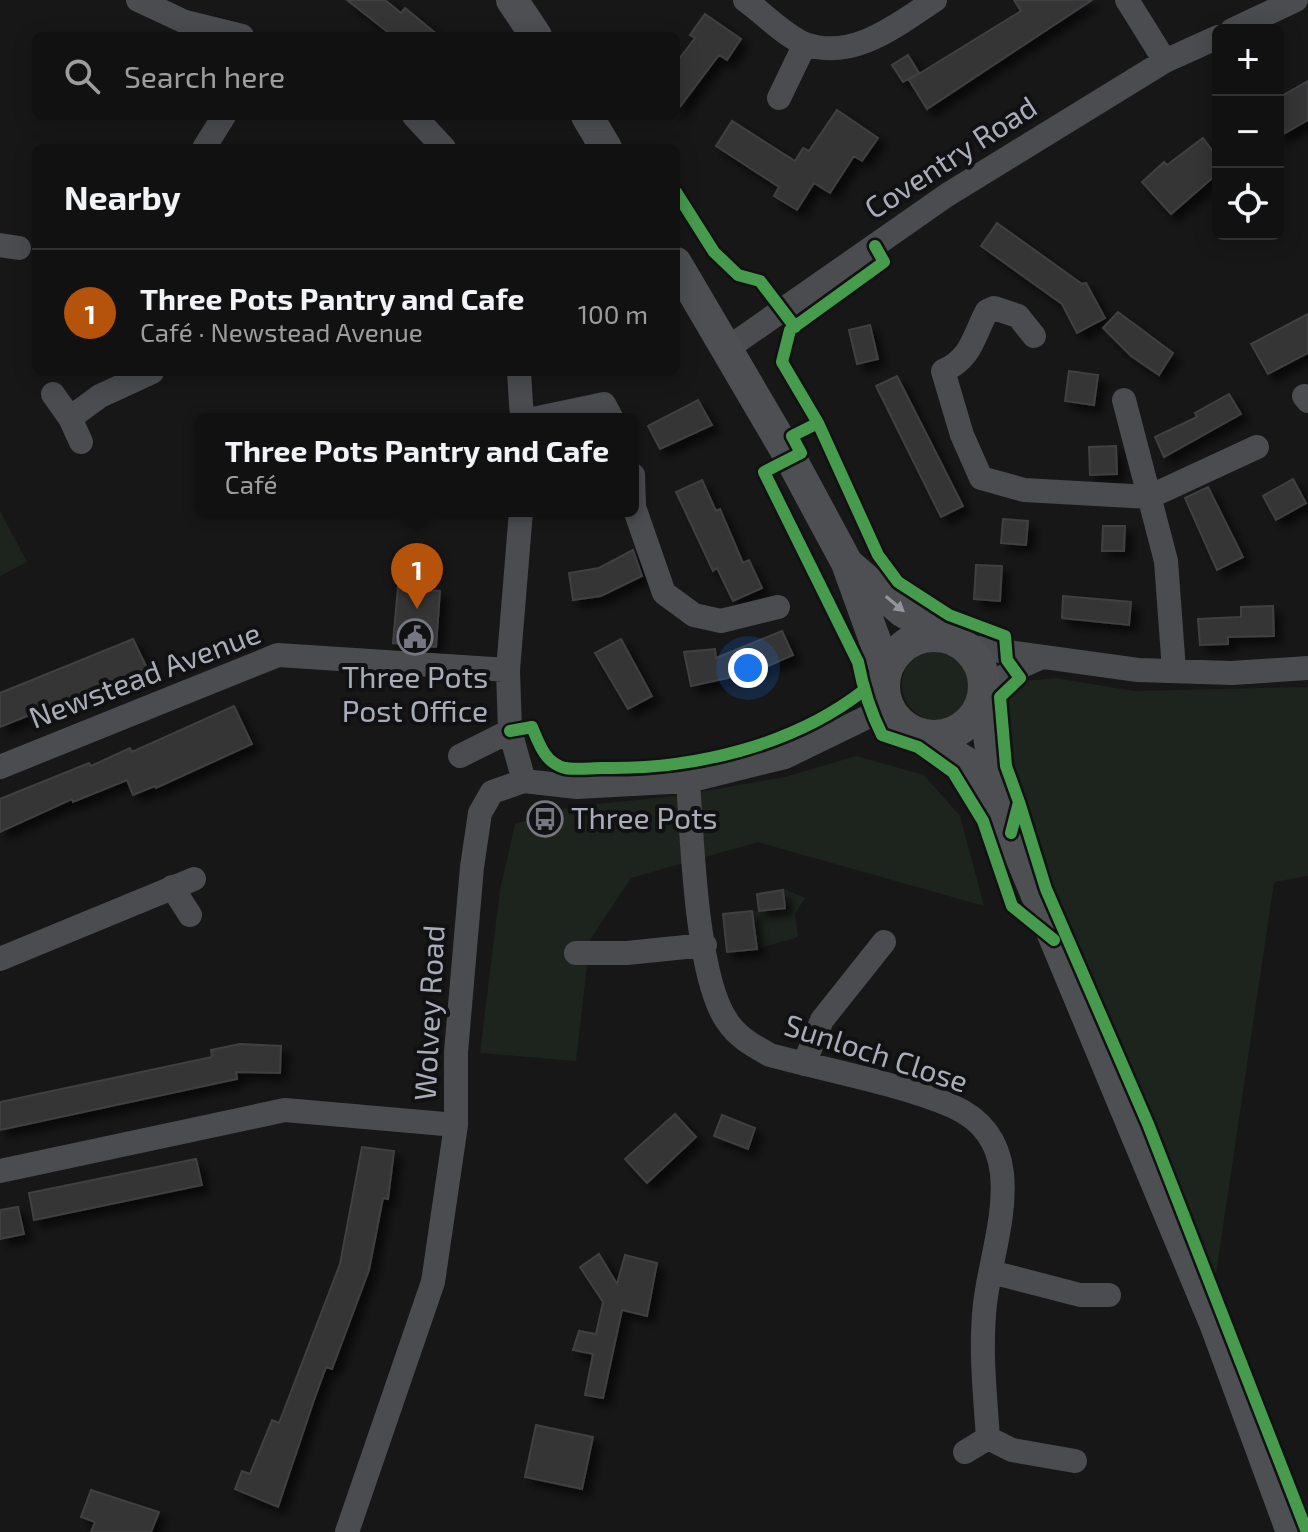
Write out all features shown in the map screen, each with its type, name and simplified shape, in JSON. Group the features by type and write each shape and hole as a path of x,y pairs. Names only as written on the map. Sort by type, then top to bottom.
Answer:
{"main road":[{"path":"512,0 533,32"},
{"path":"589,120 604,144"},
{"path":"680,270 728,348 847,563 886,671"},
{"path":"847,563 902,611 956,642 980,666 999,801 1099,1052 1215,1323 1292,1532"},
{"path":"956,642 929,636 910,641 895,654 886,671 884,696 901,724 965,762 999,801"},
{"path":"919,734 944,735 967,725 984,694"}],"street":[{"path":"138,0 185,22 226,32"},
{"path":"745,0 805,44 849,48 892,29 935,0"},
{"path":"1127,0 1165,61"},
{"path":"1245,24 1296,0"},
{"name":"Coventry Road","path":"728,348 947,195 1165,61 1212,40"},
{"path":"779,98 805,44"},
{"path":"206,144 222,120"},
{"path":"418,120 440,144"},
{"path":"1034,336 1018,316 994,308 987,311 975,344 959,364 943,371 962,435 981,478 1024,490 1149,497 1257,447"},
{"path":"70,418 100,396 143,376"},
{"path":"519,376 522,413"},
{"path":"53,394 70,418 81,442"},
{"path":"1124,400 1166,561 1174,670"},
{"path":"561,413 604,404 609,413"},
{"path":"521,517 508,670 510,731 524,781 577,787 688,781 785,757 888,707"},
{"path":"637,517 664,593 694,615 721,621 778,607"},
{"path":"956,642 1138,670 1232,673 1308,668"},
{"name":"Newstead Avenue","path":"0,767 278,655 508,670"},
{"path":"984,694 1013,670 1042,657"},
{"path":"460,756 510,731"},
{"name":"Wolvey Road","path":"347,1532 433,1282 456,1125 462,977 480,813 492,792 524,781"},
{"name":"Sunloch Close","path":"688,781 697,899 715,999 727,1022 743,1039 770,1055 954,1107 984,1131 995,1150 1005,1200 985,1317 988,1438"},
{"path":"0,959 183,883 190,915"},
{"path":"804,1064 822,1020 884,942"},
{"path":"576,953 627,953 705,945"},
{"path":"0,1171 285,1110 456,1125"},
{"path":"991,1272 1080,1295 1109,1295"},
{"path":"965,1452 988,1438 1012,1450 1075,1461"}],"shaded area":[{"path":"0,511 27,562 0,576"},
{"path":"940,646 955,649 967,657 975,669 978,684 975,699 967,711 955,719 940,722 925,719 913,711 905,699 902,684 905,669 913,657 925,649"},
{"path":"1055,678 1134,691 1308,687 1308,876 1274,882 1216,1274 1055,905 1004,769 997,715 1025,681"},
{"path":"856,756 924,775 960,816 984,906 758,842 631,878 590,940 576,1061 480,1053 500,890 515,824 570,807 676,796 785,777"},
{"path":"782,888 805,898 795,914 798,937 757,949 752,911 784,908"}],"building":[{"path":"347,0 385,0 401,13 405,8 434,32 388,32"},
{"path":"1014,0 1092,0 927,109 909,80 1021,11"},
{"path":"705,14 741,39 727,60 719,55 680,107 680,58 695,38 690,35"},
{"path":"908,55 919,73 903,82 892,65"},
{"path":"1308,81 1308,120 1284,134 1284,96"},
{"path":"837,110 878,138 862,161 854,156 830,193 814,183 797,210 774,196 779,187 716,146 732,121 795,161 803,148 809,151"},
{"path":"1203,138 1212,150 1212,178 1171,214 1142,182 1164,162 1167,165"},
{"path":"997,223 1082,284 1086,283 1105,318 1077,333 1062,304 981,246"},
{"path":"1118,312 1173,353 1159,375 1131,356 1103,328"},
{"path":"1308,314 1308,353 1268,374 1251,344"},
{"path":"870,325 878,359 857,364 849,330"},
{"path":"1069,371 1098,375 1094,405 1065,401"},
{"path":"897,376 963,506 941,517 876,386"},
{"path":"1229,394 1241,414 1164,457 1155,437 1197,417 1195,413"},
{"path":"698,400 712,425 660,449 648,426"},
{"path":"1116,446 1117,474 1090,475 1089,447"},
{"path":"1293,479 1306,503 1276,520 1263,496"},
{"path":"702,480 716,511 720,509 743,563 749,560 762,588 733,601 717,568 713,571 676,492"},
{"path":"1208,487 1243,557 1217,570 1185,498"},
{"path":"1003,519 1028,521 1026,545 1001,543"},
{"path":"1103,526 1125,526 1124,551 1102,551"},
{"path":"633,550 642,576 601,596 573,600 569,573 599,568"},
{"path":"976,565 1002,566 1000,601 974,599"},
{"path":"398,587 440,591 436,647 393,643"},
{"path":"1063,596 1131,602 1129,625 1062,618"},
{"path":"1273,606 1274,636 1228,637 1228,644 1200,645 1198,619 1241,617 1241,607"},
{"path":"782,631 793,655 734,681 732,677 691,686 684,652 715,649 716,658"},
{"path":"133,639 147,668 0,727 0,693"},
{"path":"621,639 652,696 628,709 595,653"},
{"path":"234,706 252,744 156,788 133,795 127,780 73,802 72,799 0,832 0,799 89,763 91,766 130,748 132,752"},
{"path":"783,890 785,908 759,911 757,894"},
{"path":"752,911 757,949 727,952 723,914"},
{"path":"240,1044 281,1046 280,1073 236,1072 237,1079 0,1130 0,1102 212,1057 211,1050"},
{"path":"675,1114 696,1137 647,1183 625,1159"},
{"path":"722,1115 755,1128 748,1149 714,1136"},
{"path":"362,1147 394,1151 388,1199 383,1198 369,1270 332,1369 326,1367 278,1507 235,1489 242,1471 250,1474 272,1420 279,1423 340,1264"},
{"path":"196,1159 202,1185 34,1220 29,1193"},
{"path":"18,1207 24,1234 0,1239 0,1210"},
{"path":"599,1254 617,1284 625,1255 657,1263 647,1316 622,1310 603,1398 585,1395 593,1354 573,1350 579,1331 596,1334 603,1302 580,1267"},
{"path":"536,1425 593,1437 582,1489 525,1477"},
{"path":"91,1490 159,1512 151,1532 91,1532 95,1522 81,1517"}],"cycle path":[{"path":"680,198 714,252 738,275 760,281 795,327"},
{"path":"875,246 884,262 790,330 782,362 818,423 878,555 898,582 949,615 1005,636 1007,660 1020,678 1000,697 1006,766 1019,802 1011,833"},
{"path":"818,423 792,436 801,453 764,472 858,662 867,699 882,735 918,747 953,772 983,821 1012,906 1054,940"},
{"path":"510,731 532,727 540,746 552,762 565,768 671,765 740,751 773,740 805,727 863,691"},
{"path":"1019,802 1046,889 1148,1124 1307,1532"}],"place":[{"name":"Three Pots Pantry and Cafe","path":"417,609"},
{"name":"Three Pots Post Office","path":"415,637"},
{"name":"Three Pots","path":"545,819"}]}
